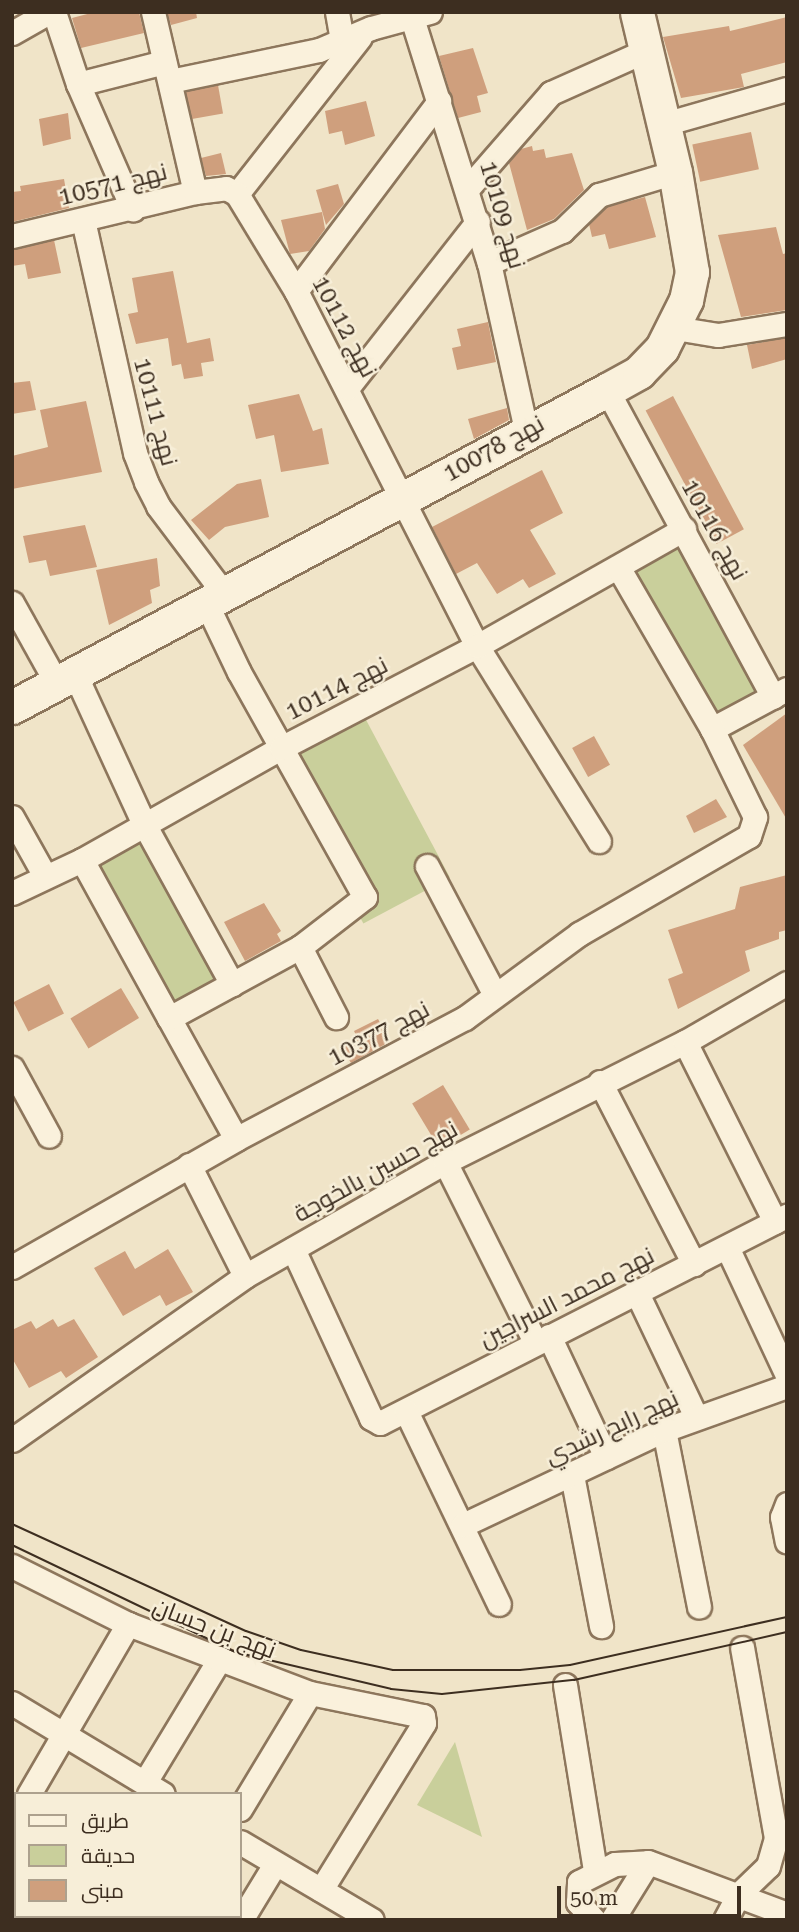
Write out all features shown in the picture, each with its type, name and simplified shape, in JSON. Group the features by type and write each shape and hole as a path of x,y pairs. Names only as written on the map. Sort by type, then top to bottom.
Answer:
{"street":[{"path":"12,33 48,12"},
{"path":"54,12 78,84 133,210"},
{"path":"153,12 195,192"},
{"path":"337,12 342,41"},
{"name":"نهج 10078","path":"12,707 639,372 674,327 692,272 675,172 637,12"},
{"path":"78,84 319,50 371,28 421,15"},
{"name":"نهج 10109","path":"421,15 439,101 489,263 526,430"},
{"path":"232,191 319,84 371,28"},
{"path":"468,188 551,93 647,50"},
{"path":"664,124 787,89"},
{"path":"296,290 439,101"},
{"path":"489,263 562,232 599,195 675,172"},
{"name":"نهج 10571","path":"12,236 133,210 195,192 232,191"},
{"name":"نهج 10112","path":"232,191 296,290 347,388 400,501 477,646 599,841"},
{"name":"نهج 10111","path":"83,220 142,472 158,506 216,600 281,748 365,897 300,947"},
{"path":"347,388 478,221"},
{"path":"674,327 718,335 787,324"},
{"name":"نهج 10116","path":"607,390 780,693"},
{"name":"نهج 10114","path":"12,893 82,860 281,748 477,646 684,529"},
{"path":"618,567 712,729 780,693"},
{"path":"12,603 65,677 232,984"},
{"name":"نهج 10377","path":"12,1267 236,1139 465,1018 494,993 579,934 750,836 755,817 712,729"},
{"path":"12,817 45,876"},
{"path":"82,860 236,1139"},
{"path":"427,866 494,993"},
{"path":"169,1018 300,947 336,1017"},
{"name":"نهج حسين بالخوجة","path":"12,1440 245,1276 445,1162 685,1041 787,984"},
{"path":"685,1041 781,1219"},
{"path":"12,1068 49,1136"},
{"path":"600,1082 694,1264"},
{"path":"445,1162 606,1457"},
{"path":"190,1165 245,1276"},
{"name":"نهج محمد السراجين","path":"293,1249 371,1418 385,1422 542,1339 781,1219"},
{"path":"727,1247 787,1375"},
{"path":"636,1291 696,1417"},
{"name":"نهج رابح رشدي","path":"463,1525 664,1430 787,1386"},
{"path":"406,1411 499,1604"},
{"path":"664,1430 699,1607"},
{"path":"572,1475 601,1626"},
{"path":"787,1504 782,1517 787,1542"},
{"path":"12,1566 128,1624"},
{"name":"نهج بن حسان","path":"30,1792 128,1624 310,1693 420,1714 424,1723 321,1890"},
{"path":"725,1920 739,1894 768,1866 776,1838 741,1648"},
{"path":"12,1703 64,1731 154,1788 220,1658"},
{"path":"565,1685 596,1870"},
{"path":"242,1806 310,1693"},
{"path":"242,1843 372,1920"},
{"path":"612,1920 648,1862"},
{"path":"594,1920 575,1895 579,1882 596,1870 648,1862 787,1914"},
{"path":"241,1920 275,1864"}],"green space":[{"path":"672,531 773,713 708,749 607,567"},
{"path":"356,701 450,878 363,924 269,747"},
{"path":"154,811 250,991 165,1036 69,856"},
{"path":"455,1742 482,1837 417,1805"}],"building":[{"path":"95,12 139,12 144,33 81,48 72,18"},
{"path":"167,12 196,12 197,18 171,25"},
{"path":"787,17 787,62 741,74 744,87 681,98 663,37 729,26 730,31"},
{"path":"473,48 488,93 477,96 481,112 458,118 439,56"},
{"path":"218,85 223,114 191,119 186,91"},
{"path":"366,101 375,136 345,145 342,131 329,134 325,111"},
{"path":"68,113 71,139 43,146 39,119"},
{"path":"751,132 759,169 700,182 692,144"},
{"path":"532,146 533,151 544,149 546,158 572,153 584,190 554,219 527,230 509,163 521,149"},
{"path":"221,153 226,174 206,176 201,158"},
{"path":"64,179 69,208 12,222 12,192 21,191 20,186"},
{"path":"338,184 344,204 326,225 316,190"},
{"path":"645,197 656,237 609,249 605,234 592,237 589,224 606,207"},
{"path":"322,212 325,229 309,251 290,254 281,220"},
{"path":"776,227 783,254 787,253 787,310 741,317 718,235"},
{"path":"54,240 61,273 28,279 25,264 12,266 12,250"},
{"path":"173,271 187,343 210,338 214,361 201,363 203,376 184,379 181,364 172,366 168,338 136,344 128,314 138,312 132,278"},
{"path":"488,322 496,362 457,370 452,348 461,346 457,329"},
{"path":"786,338 787,359 752,369 747,345"},
{"path":"30,381 36,410 12,414 12,383"},
{"path":"299,394 313,431 322,428 329,464 281,472 274,435 256,439 248,405"},
{"path":"673,396 744,529 717,544 646,411"},
{"path":"86,401 102,472 12,489 12,456 48,447 40,410"},
{"path":"507,408 509,420 474,439 468,419"},
{"path":"542,470 563,513 530,530 556,574 529,588 523,579 497,594 477,563 456,574 432,527"},
{"path":"261,479 269,517 225,527 209,540 191,520 237,484"},
{"path":"85,525 97,567 50,576 46,560 29,563 23,536"},
{"path":"157,558 160,586 150,590 152,603 109,625 96,570"},
{"path":"787,713 787,820 743,745"},
{"path":"594,736 610,765 588,777 572,748"},
{"path":"716,799 727,817 694,833 686,816"},
{"path":"787,875 787,930 779,932 779,939 745,951 750,971 678,1009 668,979 683,973 668,930 735,909 740,887"},
{"path":"264,903 281,931 277,934 281,941 245,961 224,922"},
{"path":"49,984 64,1013 28,1032 13,1002"},
{"path":"121,988 139,1018 88,1048 70,1018"},
{"path":"378,1019 391,1041 351,1063 342,1048 358,1039 354,1031"},
{"path":"443,1085 470,1130 439,1148 412,1104"},
{"path":"168,1249 193,1292 166,1306 160,1295 123,1316 94,1268 125,1251 135,1269"},
{"path":"53,1319 58,1327 74,1319 98,1357 66,1378 61,1371 29,1388 12,1358 12,1330 31,1321 36,1329"}],"tram line":[{"path":"12,1524 246,1631 301,1650 393,1670 520,1670 570,1665 787,1617"},
{"path":"12,1545 235,1652 391,1689 442,1694 574,1680 787,1632"}]}
